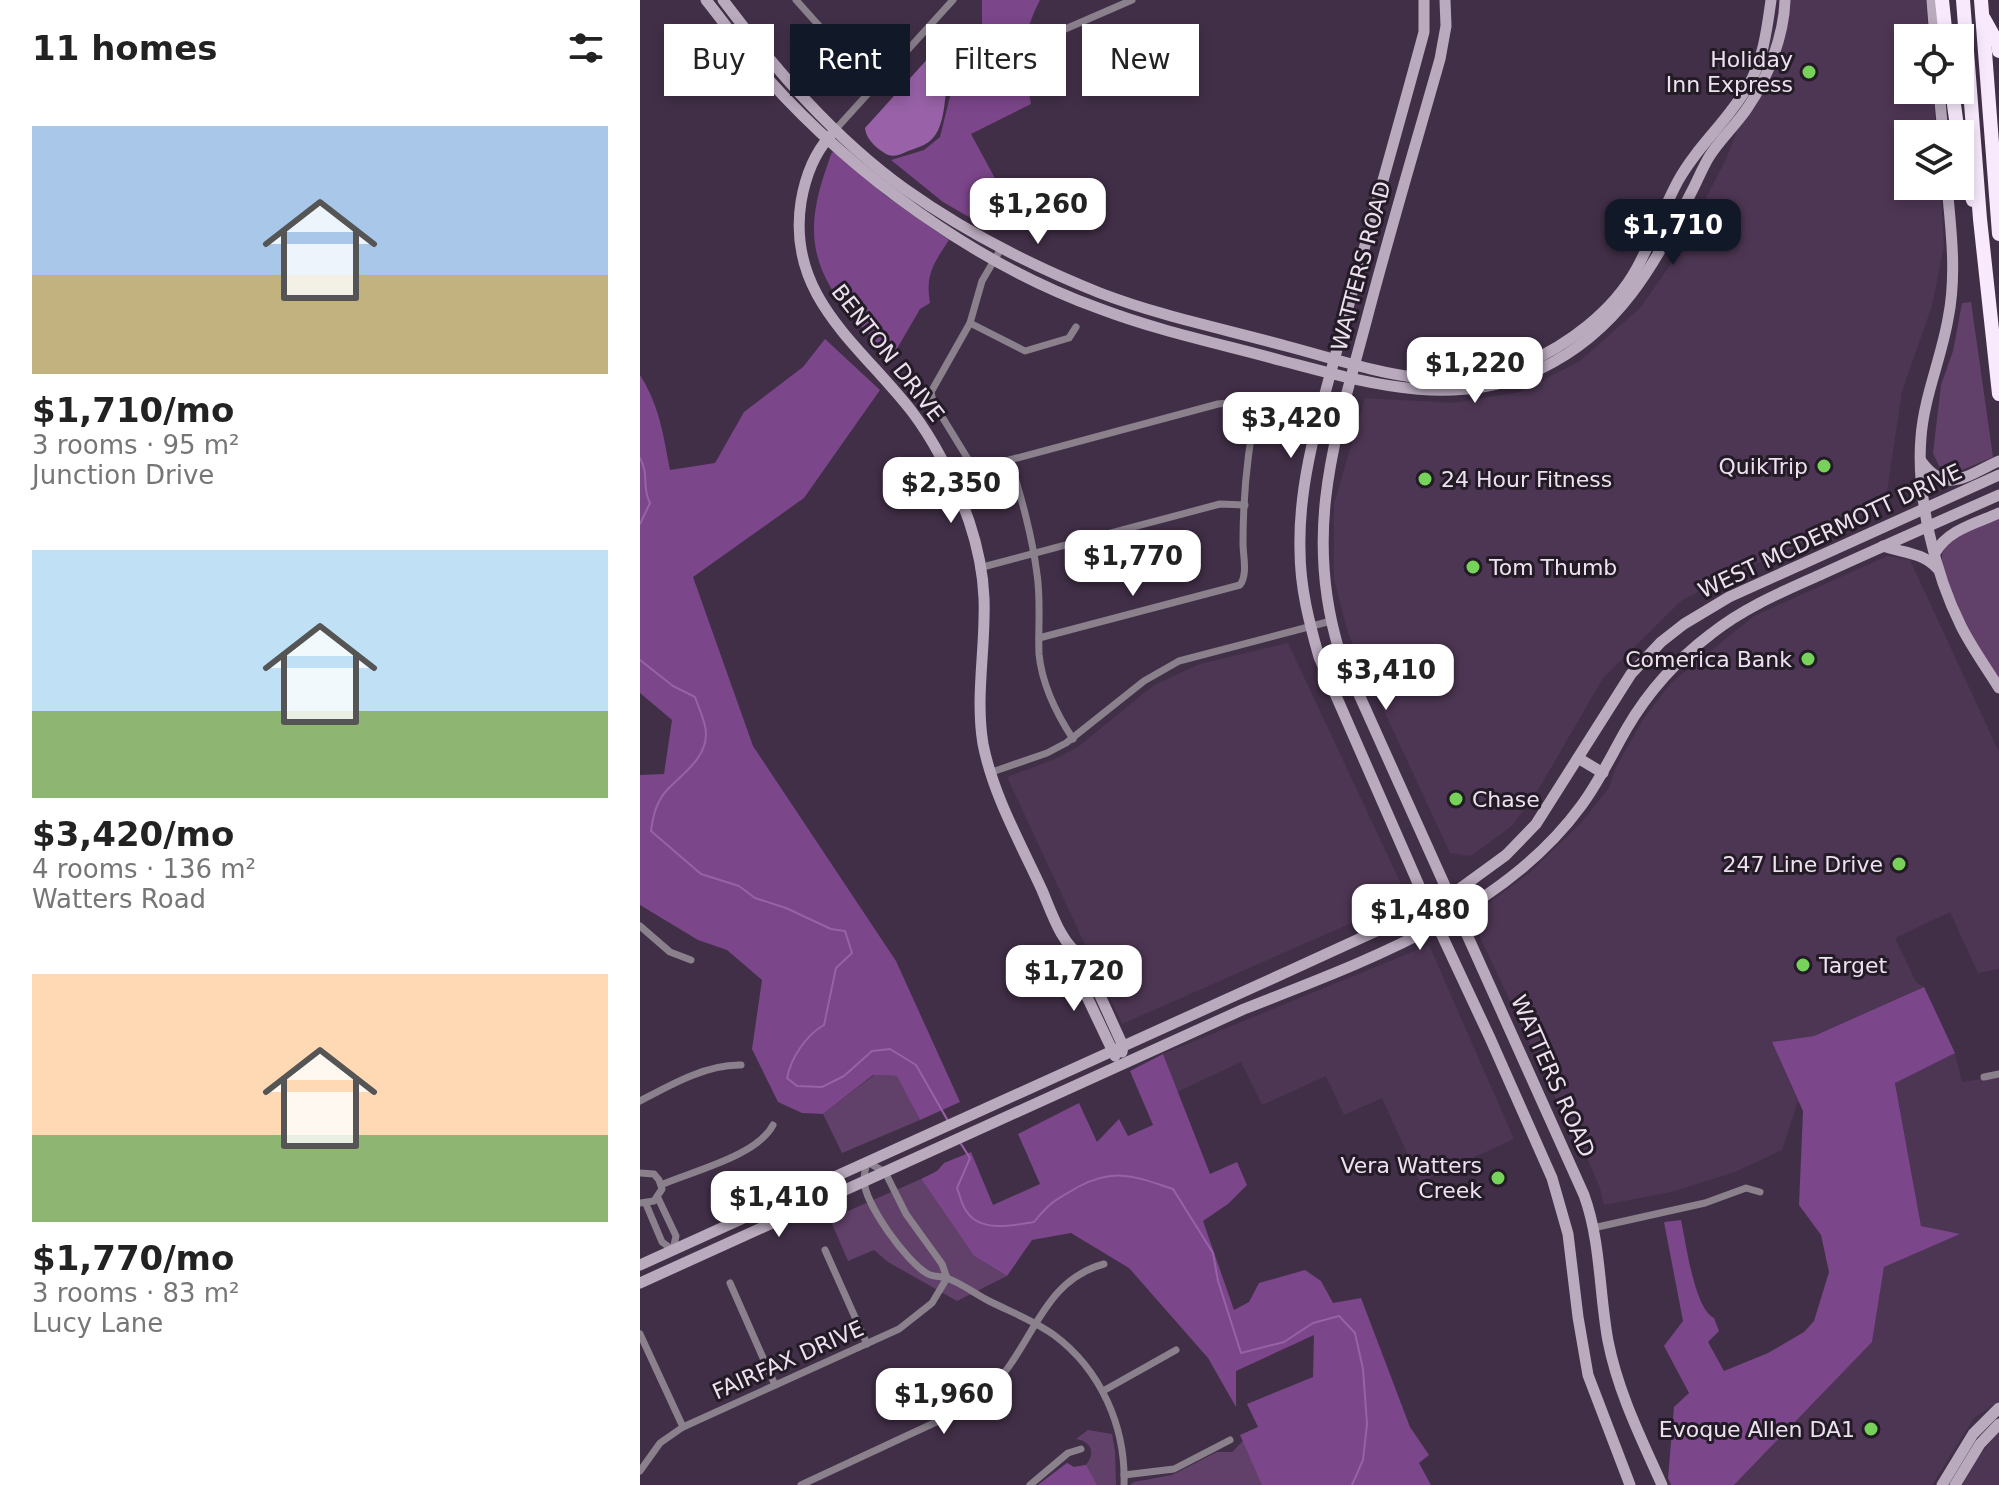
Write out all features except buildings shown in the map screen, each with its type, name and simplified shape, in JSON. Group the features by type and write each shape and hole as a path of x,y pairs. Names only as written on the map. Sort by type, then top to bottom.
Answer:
{"highway":[{"path":"1942,0 1945,24"},
{"path":"1963,0 1980,219 1999,394"},
{"path":"1981,0 1999,234"},
{"path":"1982,17 1999,51"},
{"path":"1974,200 1980,219"}],"main road":[{"path":"706,0 766,77 827,140 899,199 994,258 1096,308 1203,340 1394,388 1442,391 1503,382 1539,369 1571,352 1624,306 1650,269 1710,155 1750,105 1761,85 1779,32 1785,0"},
{"path":"723,0 777,68 835,130 906,189 1040,267 1102,294 1334,360 1415,379 1461,381 1519,367 1579,333 1636,271 1692,159 1749,85 1761,55 1771,0"},
{"name":"WATTERS ROAD","path":"1424,0 1424,32 1330,374 1303,494 1300,551 1310,627 1319,657 1428,906 1552,1178 1569,1240 1579,1330 1588,1375 1630,1485"},
{"name":"WATTERS ROAD","path":"1445,0 1446,26 1440,59 1332,450 1323,510 1322,565 1339,650 1587,1204 1615,1370 1662,1485"},
{"path":"1932,0 1934,24"},
{"name":"BENTON DRIVE","path":"835,130 814,160 804,185 800,249 806,272 826,312 902,400 927,434 960,497 975,541 984,598 983,743 1006,811 1072,951 1070,961 1111,1051 1121,1065"},
{"path":"1948,200 1953,256 1951,296 1923,419 1920,460 1938,569 1962,628 1999,688"},
{"path":"1650,269 1667,218 1664,211"},
{"path":"1442,391 1452,384 1485,376"},
{"path":"1920,460 1934,477 1947,481 1999,461"},
{"name":"WEST MCDERMOTT DRIVE","path":"640,1265 1289,971 1450,894 1494,865 1522,839 1553,801 1612,701 1646,658 1684,624 1729,597 1999,475"},
{"name":"WEST MCDERMOTT DRIVE","path":"640,1283 1244,1009 1297,989 1459,913 1534,858 1581,806 1628,727 1658,685 1700,644 1738,615 1999,495"},
{"path":"1935,553 1952,534 1999,513"},
{"path":"1883,546 1916,554 1932,562 1938,569"},
{"path":"1729,597 1738,615"},
{"path":"1578,758 1603,773"},
{"name":"BENTON DRIVE","path":"1072,951 1082,956 1123,1046"},
{"path":"1289,971 1297,989"},
{"path":"1121,1065 1123,1046"},
{"path":"673,1250 680,1265"},
{"path":"1942,1485 1973,1434 1999,1408"},
{"path":"1955,1485 1980,1444 1999,1424"}],"street":[{"path":"796,0 817,24"},
{"path":"938,0 947,7"},
{"name":"BENTON DRIVE","path":"835,130 953,0"},
{"path":"1066,29 1128,1"},
{"path":"1002,247 982,281 970,323 931,392 933,402 967,459 978,467 1218,404 1258,400 1249,453 1243,582 1234,588 1039,638"},
{"path":"970,323 1025,351 1069,338 1076,327"},
{"path":"1010,460 1038,576 1039,638 1044,682 1061,721 1073,739"},
{"path":"979,568 1220,504 1245,505"},
{"path":"992,772 1047,753 1073,739 1144,681 1179,661 1331,621"},
{"path":"640,926 670,952 691,960"},
{"path":"1490,1038 1510,1029"},
{"path":"640,1101 666,1087 724,1065 741,1065"},
{"path":"1984,1077 1999,1074"},
{"path":"661,1185 723,1162 766,1137 773,1125"},
{"path":"947,1278 942,1264 906,1214 885,1172 867,1162 863,1182 893,1240 916,1265 930,1275 947,1278 1035,1324 1055,1336 1080,1360 1103,1391 1118,1430 1124,1485"},
{"path":"640,1173 654,1174 661,1185 658,1198 676,1236 673,1250 662,1242 643,1203 658,1198"},
{"path":"1593,1228 1705,1203 1746,1188 1760,1192"},
{"path":"825,1250 867,1344"},
{"path":"801,1485 962,1410 1003,1373 1061,1289 1087,1269 1104,1264"},
{"name":"FAIRFAX DRIVE","path":"640,1471 660,1443 683,1427 899,1329 923,1312 947,1278"},
{"path":"730,1283 775,1385"},
{"path":"640,1334 683,1427"},
{"path":"1103,1391 1176,1350"},
{"path":"1124,1475 1174,1469 1230,1440"},
{"path":"1030,1485 1068,1453 1081,1449"}],"shaded area":[{"path":"982,0 1040,0 1030,24 982,24"},
{"path":"1786,0 1926,0 1928,24 1894,24 1894,104 1934,104 1935,120 1894,120 1894,200 1941,200 1944,246 1932,306 1902,391 1887,492 1876,510 1731,575 1681,601 1603,678 1541,785 1513,825 1471,856 1450,853 1348,633 1334,579 1334,504 1365,398 1453,403 1520,392 1580,361 1640,308 1676,257 1727,157"},
{"path":"926,61 926,96 946,96 943,115 930,141 891,156 871,142 865,128 894,96 910,96 910,78"},
{"path":"950,96 1030,96 1031,104 971,134 1004,195 981,224 943,202 891,160 924,150 940,137"},
{"path":"832,152 886,196 949,240 932,269 930,303 920,309 891,359 837,297 822,271 817,254 814,237 816,204"},
{"path":"1971,302 1993,457 1955,473 1939,466 1933,453 1941,385 1953,351 1962,303"},
{"path":"825,339 880,390 804,498 693,577 753,746 896,961 960,1102 920,1120 897,1076 873,1075 823,1114 802,1113 778,1102 752,1049 762,980 727,950 698,940 640,905 640,775 664,774 672,720 640,693 640,375 656,410 670,470 715,463 744,412 803,367"},
{"path":"1999,517 1999,681 1959,614 1944,574 1942,557 1945,543"},
{"path":"1887,556 1910,560 1999,752 1999,969 1978,973 1950,912 1895,938 1916,982 1924,987 1814,1036 1772,1042 1798,1101 1782,1150 1735,1172 1671,1192 1604,1205 1600,1188 1573,1125 1569,1127 1473,922 1475,913 1528,874 1581,823 1609,788 1615,769 1644,718 1671,683 1754,616"},
{"path":"1288,643 1403,888 1390,906 1122,1024 1007,777 1078,747 1154,685 1200,664"},
{"path":"1429,945 1514,1139 1420,1182 1382,1098 1344,1115 1326,1076 1262,1105 1241,1062 1177,1092 1163,1054"},
{"path":"1924,987 1955,1053 1895,1083 1921,1226 1960,1234 1884,1267 1872,1342 1734,1485 1671,1485 1668,1478 1674,1407 1689,1393 1664,1346 1683,1321 1664,1222 1681,1220 1696,1288 1719,1331 1708,1342 1724,1371 1768,1353 1804,1332 1814,1321 1829,1272 1821,1235 1799,1205 1803,1111 1772,1042 1814,1036"},
{"path":"1955,1053 1962,1082 1999,1076 1999,1401 1974,1418 1932,1485 1734,1485 1872,1342 1884,1267 1958,1234 1921,1226 1895,1082"},
{"path":"1163,1054 1210,1174 1237,1162 1247,1185 1228,1204 1203,1221 1234,1310 1249,1302 1259,1283 1305,1270 1321,1281 1333,1303 1361,1298 1410,1427 1429,1455 1419,1463 1431,1485 1262,1485 1240,1435 1258,1427 1247,1404 1313,1377 1314,1335 1236,1371 1236,1407 1208,1358 1129,1268 1071,1233 1032,1240 1007,1276 974,1256 921,1179 937,1171 944,1163 971,1152 993,1205 1040,1184 1018,1134 1079,1103 1097,1142 1119,1119 1128,1136 1153,1125 1130,1071"},
{"path":"874,1075 898,1076 920,1120 842,1153 823,1114"},
{"path":"921,1179 974,1256 1007,1276 957,1301 888,1262 874,1250 848,1261 830,1219"},
{"path":"1088,1430 1112,1434 1116,1485 1038,1485 1067,1463 1074,1467 1086,1465 1091,1456 1090,1448 1076,1439"},
{"path":"1999,1431 1999,1485 1962,1485 1976,1460"},
{"path":"1243,1441 1271,1485 1130,1485 1172,1475 1217,1452 1232,1452"},
{"path":"1067,1463 1074,1467 1086,1465 1097,1485 1038,1485"}],"waterway":[{"path":"640,458 650,503 640,524"},
{"path":"640,660 673,686 695,697 706,734 698,758 660,799 651,831 701,874 739,886 755,898 786,908 831,929 845,931 852,953 836,968 824,1025 800,1048 787,1078 797,1086 822,1087 844,1076 872,1051 890,1049 916,1065 948,1121"},
{"path":"961,1144 970,1158 957,1188 961,1201 973,1219 989,1225 1034,1222 1058,1199 1103,1177 1126,1176 1173,1189 1213,1253 1218,1281 1241,1353 1284,1342 1313,1323 1339,1316 1355,1333 1363,1369 1367,1424 1363,1460 1352,1485"}],"place":[{"name":"Holiday Inn Express","path":"1809,72"},
{"name":"QuikTrip","path":"1824,466"},
{"name":"24 Hour Fitness","path":"1425,479"},
{"name":"Tom Thumb","path":"1473,567"},
{"name":"Comerica Bank","path":"1808,659"},
{"name":"Chase","path":"1456,799"},
{"name":"247 Line Drive","path":"1899,864"},
{"name":"Target","path":"1803,965"},
{"name":"Vera Watters Creek","path":"1498,1178"},
{"name":"Evoque Allen DA1","path":"1871,1429"}]}
